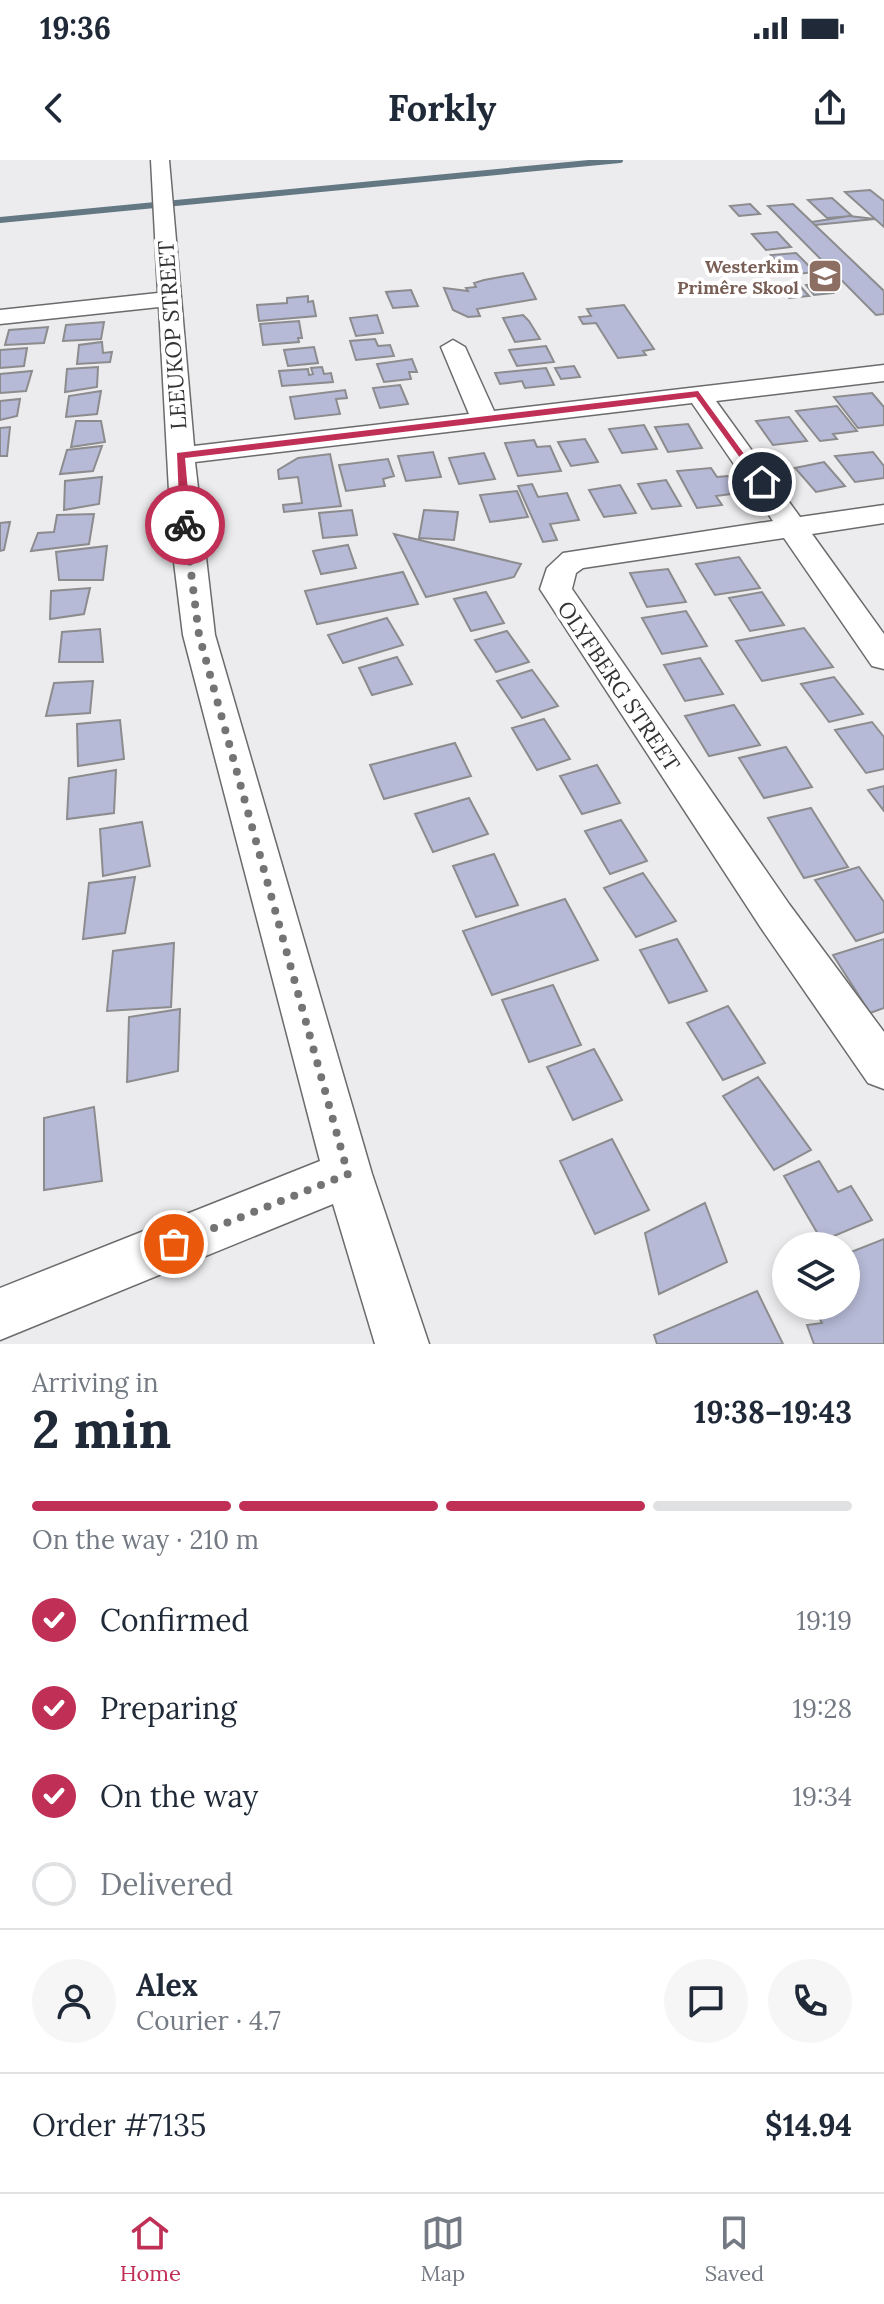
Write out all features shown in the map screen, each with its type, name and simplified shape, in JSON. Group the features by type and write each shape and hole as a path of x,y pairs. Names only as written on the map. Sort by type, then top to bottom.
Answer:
{"street":[{"name":"LEEUKOP STREET","path":"160,160 187,546 199,635 348,1174 402,1344"},
{"path":"0,317 169,299"},
{"path":"453,347 485,421"},
{"path":"180,456 884,373"},
{"path":"698,394 794,526 884,658"},
{"name":"OLYFBERG STREET","path":"884,514 574,560 562,568 556,589 561,603 775,916 884,1068"},
{"path":"0,1314 348,1174"}],"building":[{"path":"870,190 884,201 884,227 845,192"},
{"path":"832,198 852,216 827,218 808,200"},
{"path":"750,204 760,214 739,216 730,206"},
{"path":"793,204 884,291 884,314 876,315 768,206"},
{"path":"849,216 875,219 815,225 812,222"},
{"path":"777,232 791,247 766,250 752,234"},
{"path":"796,253 815,272 788,275 771,255"},
{"path":"523,273 536,299 477,309 480,316 468,317 453,310 444,288 468,291 466,288 476,287 474,283"},
{"path":"824,283 833,293 814,295 806,285"},
{"path":"800,286 809,296 789,298 781,288"},
{"path":"411,290 418,306 393,308 386,292"},
{"path":"308,296 308,302 313,301 316,316 259,321 257,305 287,303 287,298"},
{"path":"624,305 654,349 643,351 646,355 618,358 596,323 583,324 579,317 591,316 587,309"},
{"path":"377,315 383,333 356,336 350,318"},
{"path":"523,315 540,339 515,342 503,318"},
{"path":"299,321 302,338 298,338 299,342 263,345 260,324"},
{"path":"104,322 101,339 63,341 66,325"},
{"path":"48,327 44,343 5,345 9,330"},
{"path":"375,339 378,346 390,345 394,356 356,360 350,341"},
{"path":"102,342 103,353 112,352 110,362 77,364 79,345"},
{"path":"546,346 554,362 517,366 509,350"},
{"path":"314,347 318,363 288,366 284,350"},
{"path":"27,348 24,366 0,368 0,350"},
{"path":"412,359 417,372 409,372 411,379 384,382 377,364"},
{"path":"574,366 580,377 561,379 555,368"},
{"path":"98,367 97,387 65,392 67,369"},
{"path":"322,367 324,374 331,373 333,382 282,386 279,371 308,369 309,375 313,374 311,368"},
{"path":"546,368 554,385 525,388 522,381 500,384 495,373"},
{"path":"32,371 26,391 0,393 0,374"},
{"path":"400,385 408,404 380,408 373,388"},
{"path":"345,390 347,398 336,399 340,414 295,419 290,397"},
{"path":"101,391 97,414 66,417 69,396"},
{"path":"872,393 884,407 884,425 858,428 834,397"},
{"path":"20,399 17,416 0,420 0,401"},
{"path":"837,406 857,431 833,434 837,439 820,441 796,411"},
{"path":"789,417 807,441 773,445 756,421"},
{"path":"76,421 101,421 105,442 71,447"},
{"path":"688,424 702,448 668,452 655,427"},
{"path":"644,425 657,449 622,453 609,429"},
{"path":"10,427 7,456 0,456 0,428"},
{"path":"585,439 598,462 571,466 558,442"},
{"path":"534,440 537,447 550,446 561,471 518,476 505,443"},
{"path":"102,446 93,471 60,474 67,450"},
{"path":"433,452 441,477 406,481 398,456"},
{"path":"873,452 884,466 884,478 855,482 835,456"},
{"path":"484,453 495,479 459,484 449,458"},
{"path":"330,454 341,506 284,512 283,505 302,503 298,477 279,479 278,470 298,458"},
{"path":"388,459 394,476 383,479 385,486 346,491 339,465"},
{"path":"824,462 845,486 816,492 795,468"},
{"path":"711,468 717,477 728,476 739,493 716,496 722,505 697,508 677,471"},
{"path":"102,477 99,504 64,510 65,481"},
{"path":"666,480 681,506 652,509 638,484"},
{"path":"532,484 538,497 567,493 579,520 550,524 557,540 543,542 518,486"},
{"path":"620,485 636,513 604,517 589,490"},
{"path":"517,491 528,517 490,522 480,495"},
{"path":"352,510 357,535 323,538 319,513"},
{"path":"424,510 458,512 454,540 419,538"},
{"path":"94,514 89,544 31,551 38,533 54,532 57,515"},
{"path":"10,522 4,550 0,551 0,523"},
{"path":"394,534 521,564 514,577 426,597"},
{"path":"348,545 356,568 321,574 313,551"},
{"path":"107,546 103,580 59,580 56,552"},
{"path":"739,557 760,588 715,595 696,564"},
{"path":"668,569 686,602 647,607 630,573"},
{"path":"403,572 418,604 317,624 305,591"},
{"path":"90,588 84,614 50,619 51,591"},
{"path":"486,592 504,623 471,631 454,599"},
{"path":"762,592 784,625 750,631 729,598"},
{"path":"686,611 707,646 662,654 642,618"},
{"path":"387,618 403,645 343,663 328,635"},
{"path":"804,628 833,667 762,681 736,641"},
{"path":"100,629 103,662 59,662 62,632"},
{"path":"507,631 529,662 496,672 475,640"},
{"path":"397,657 412,684 372,695 359,668"},
{"path":"700,658 723,694 685,701 664,665"},
{"path":"532,670 558,706 522,718 497,681"},
{"path":"834,677 863,714 829,722 801,684"},
{"path":"93,681 90,713 46,716 54,683"},
{"path":"734,705 760,745 709,756 685,716"},
{"path":"544,719 570,759 537,770 512,728"},
{"path":"120,720 124,759 78,766 77,724"},
{"path":"872,722 884,737 884,769 866,773 835,730"},
{"path":"455,743 471,776 384,799 370,765"},
{"path":"786,747 812,787 764,798 739,758"},
{"path":"597,765 620,803 582,814 560,776"},
{"path":"116,770 114,813 67,819 69,778"},
{"path":"884,786 884,811 868,790"},
{"path":"469,798 488,834 433,852 415,814"},
{"path":"811,808 848,867 804,878 768,818"},
{"path":"621,820 647,861 610,874 585,831"},
{"path":"142,822 150,866 103,876 100,829"},
{"path":"494,854 518,905 476,917 453,866"},
{"path":"859,867 884,902 884,932 856,941 815,880"},
{"path":"643,873 676,921 636,937 604,888"},
{"path":"135,877 125,933 83,939 89,883"},
{"path":"565,899 598,960 492,995 463,931"},
{"path":"677,939 707,991 669,1003 640,950"},
{"path":"884,939 884,1008 870,1013 833,955"},
{"path":"174,943 171,1007 107,1011 113,951"},
{"path":"553,985 581,1045 529,1062 502,1000"},
{"path":"728,1006 765,1063 723,1080 687,1023"},
{"path":"180,1009 178,1071 127,1082 129,1017"},
{"path":"594,1049 622,1100 573,1120 547,1067"},
{"path":"758,1077 811,1150 774,1170 723,1096"},
{"path":"94,1107 102,1181 44,1190 44,1118"},
{"path":"612,1139 649,1210 595,1234 560,1161"},
{"path":"819,1161 838,1192 851,1186 872,1220 843,1232 817,1232 784,1176"},
{"path":"705,1203 727,1262 659,1294 645,1233"},
{"path":"884,1239 884,1344 814,1344 807,1325 822,1323 820,1320 860,1320 860,1248"},
{"path":"757,1291 783,1344 657,1344 654,1335"}],"waterway":[{"path":"0,220 620,160"}],"way so far":[{"path":"174,1244 348,1174 199,635 185,525"}],"place":[{"name":"Westerkim Primêre Skool","path":"825,276"}],"route":[{"path":"185,525 180,456 698,394 762,482"}]}
